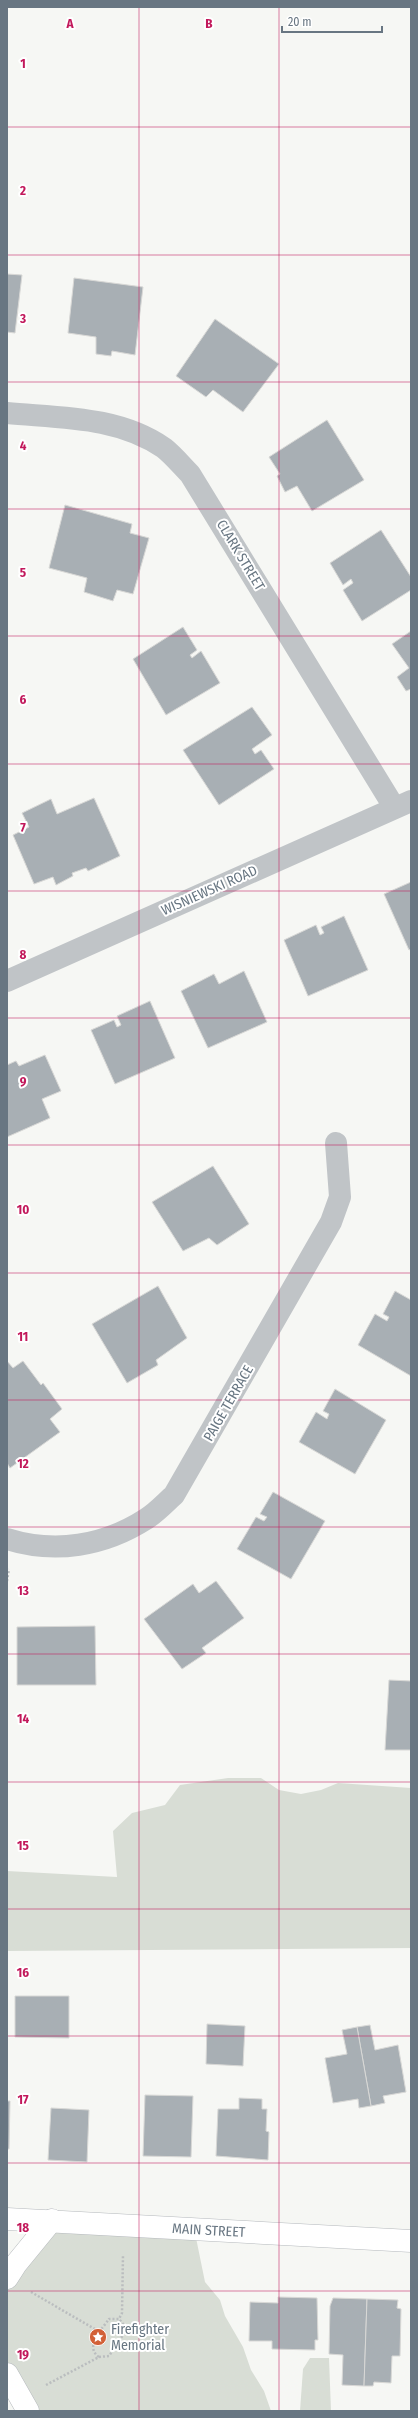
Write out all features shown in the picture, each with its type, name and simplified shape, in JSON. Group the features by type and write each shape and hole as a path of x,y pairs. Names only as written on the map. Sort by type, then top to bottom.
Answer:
{"main road":[{"name":"MAIN STREET","path":"7,2219 52,2220 411,2241"},
{"path":"7,2278 16,2264 52,2220"},
{"path":"7,2374 24,2405"}],"street":[{"name":"CLARK STREET","path":"7,412 110,423 141,435 165,449 190,474 403,804"},
{"name":"WISNIEWSKI ROAD","path":"7,981 403,804"},
{"name":"PAIGE TERRACE","path":"7,1539 39,1545 70,1547 108,1539 147,1519 174,1495 332,1222 340,1197 336,1143"}],"path":[{"path":"119,2319 122,2313 124,2224"},
{"path":"29,2291 100,2332"},
{"path":"99,2357 93,2351 93,2345 109,2319 119,2319"},
{"path":"24,2405 99,2357 109,2356 127,2329 119,2319"}],"shaded area":[{"path":"228,1778 261,1778 279,1790 301,1794 321,1790 338,1783 411,1788 411,1948 7,1951 7,1871 117,1877 113,1831 132,1813 165,1805 180,1785"},
{"path":"52,2220 194,2228 205,2282 220,2300 225,2316 243,2347 251,2370 264,2391 271,2411 28,2411 7,2374 7,2278"},
{"path":"310,2358 329,2358 331,2411 300,2411 303,2369"}],"building":[{"path":"7,274 22,275 15,333 7,332"},
{"path":"74,278 143,287 135,355 112,351 111,356 96,354 96,337 68,333"},
{"path":"215,319 279,364 243,412 213,390 206,397 176,376"},
{"path":"327,420 364,480 312,511 297,486 285,492 277,476 280,474 269,457"},
{"path":"65,505 132,524 130,533 149,538 133,594 117,590 113,601 84,592 87,578 49,568"},
{"path":"381,530 411,577 411,590 362,621 343,590 353,583 351,579 343,585 330,563"},
{"path":"183,627 197,650 190,655 192,658 201,651 220,683 166,715 133,659"},
{"path":"411,631 411,689 406,691 397,677 409,668 392,644"},
{"path":"252,707 272,735 252,749 255,754 261,750 274,769 219,805 183,750"},
{"path":"94,798 120,856 88,871 86,868 72,873 73,876 56,885 53,877 34,884 13,835 29,827 22,813 51,799 57,814"},
{"path":"411,882 411,949 409,950 384,894"},
{"path":"344,916 368,970 308,996 284,940 316,925 320,935 324,933 321,927"},
{"path":"244,971 267,1022 208,1048 181,991 214,974 219,984"},
{"path":"150,1001 175,1058 115,1084 91,1030 114,1020 117,1027 121,1025 117,1016"},
{"path":"45,1055 61,1091 42,1099 50,1118 7,1137 7,1065 16,1061 19,1066"},
{"path":"213,1166 249,1224 217,1245 209,1238 183,1251 152,1202"},
{"path":"158,1286 187,1338 156,1360 158,1365 127,1383 92,1324"},
{"path":"395,1291 411,1300 411,1376 358,1345 375,1314 387,1321 389,1317 383,1314"},
{"path":"7,1361 13,1368 23,1361 41,1385 43,1383 62,1409 50,1419 60,1432 10,1468 7,1463"},
{"path":"335,1389 386,1420 355,1474 299,1442 316,1412 327,1419 329,1414 323,1411"},
{"path":"273,1492 325,1521 291,1579 237,1549 256,1517 264,1521 267,1517 260,1514"},
{"path":"216,1581 244,1618 202,1648 206,1653 182,1669 144,1619 193,1584 199,1593"},
{"path":"95,1626 96,1685 17,1685 17,1627"},
{"path":"389,1680 411,1681 411,1750 385,1750"},
{"path":"15,1996 69,1996 69,2038 15,2037"},
{"path":"207,2024 245,2026 243,2066 206,2064"},
{"path":"370,2025 375,2050 398,2045 406,2092 383,2096 385,2103 371,2106 357,2027"},
{"path":"357,2027 371,2106 359,2108 358,2099 333,2103 325,2058 347,2054 342,2030"},
{"path":"145,2095 193,2096 191,2157 143,2156"},
{"path":"239,2098 262,2099 262,2109 267,2109 266,2131 269,2132 268,2160 216,2156 218,2109 239,2109"},
{"path":"7,2101 10,2101 9,2149 7,2149"},
{"path":"51,2108 89,2110 87,2162 48,2160"},
{"path":"278,2297 317,2298 318,2340 315,2340 315,2350 272,2349 272,2341 249,2341 250,2302 278,2303"},
{"path":"333,2298 367,2299 364,2386 342,2385 343,2355 329,2354 330,2306"},
{"path":"367,2299 398,2300 397,2308 401,2309 400,2356 392,2356 391,2383 374,2382 373,2386 364,2386"}],"place":[{"name":"Firefighter Memorial","path":"98,2337"}]}
